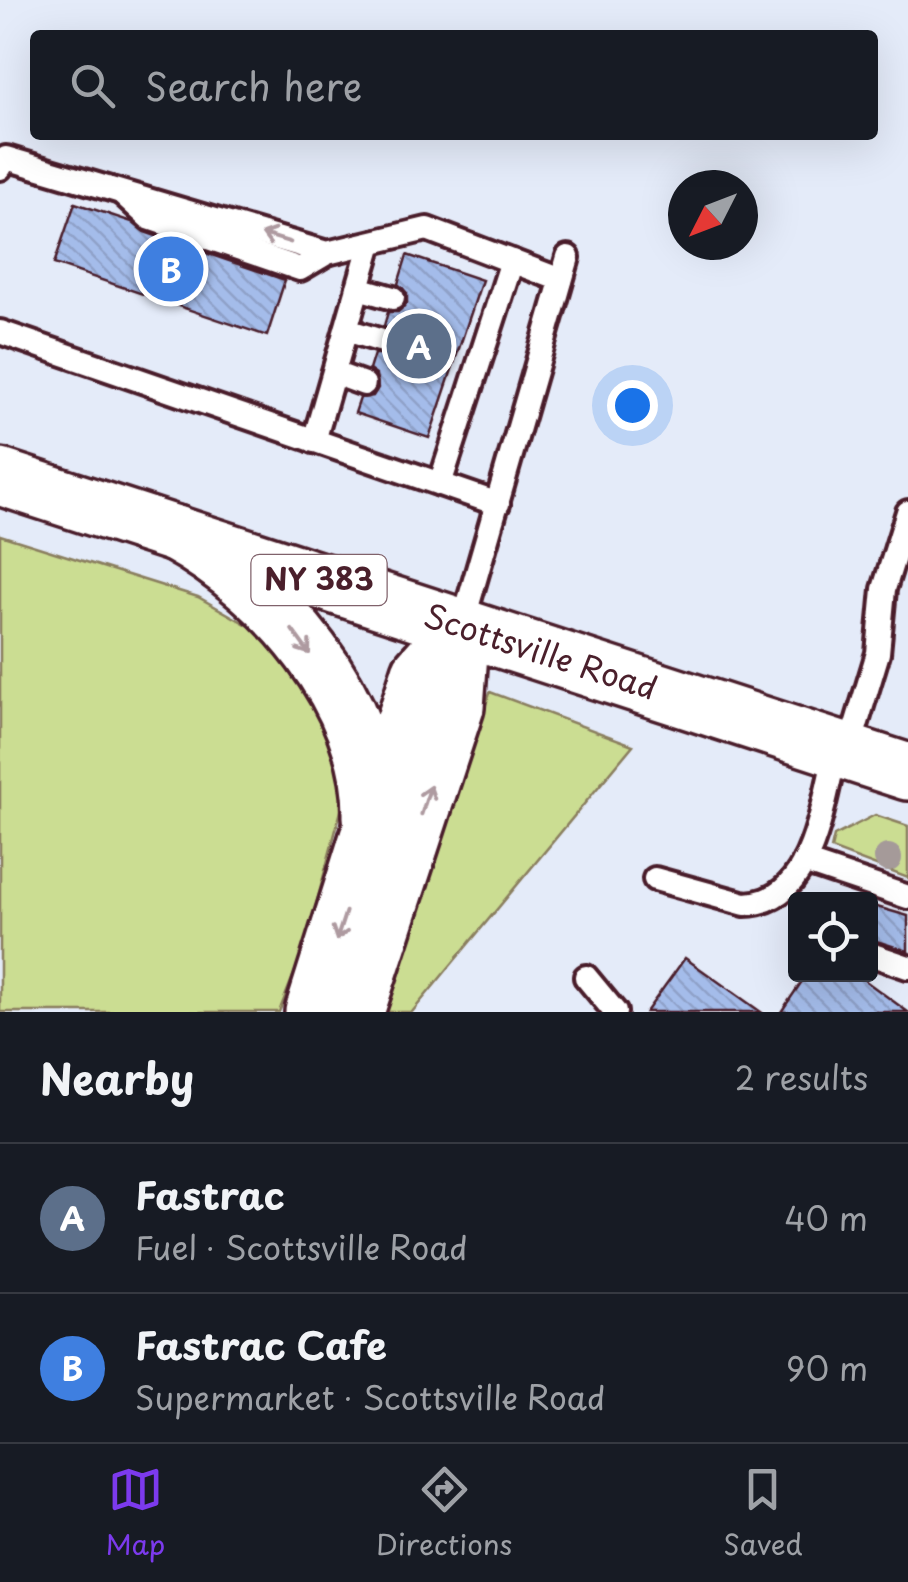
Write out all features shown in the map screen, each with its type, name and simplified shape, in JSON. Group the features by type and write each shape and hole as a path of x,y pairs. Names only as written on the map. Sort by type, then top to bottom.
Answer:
{"main road":[{"name":"Scottsville Road","path":"0,477 908,772"},
{"path":"176,534 223,562 262,596 326,678 364,765 371,801 370,840"},
{"path":"313,1012 420,672 462,626"},
{"path":"356,1012 456,707 462,626"}],"lane":[{"path":"3,163 120,191 149,218 300,269 327,253 370,246 427,229 562,280"},
{"path":"314,440 370,246"},
{"path":"462,626 568,257"},
{"path":"440,484 462,417 465,368 480,323 512,262"},
{"path":"358,288 393,298"},
{"path":"346,330 379,340"},
{"path":"1,333 498,504"},
{"path":"334,373 364,384"},
{"path":"439,409 462,417"},
{"path":"791,892 878,652 884,590 908,512"},
{"path":"804,862 908,897"},
{"path":"655,878 745,904 788,896"},
{"path":"586,978 615,1012"}],"green space":[{"path":"0,535 198,597 253,628 295,664 317,700 347,788 305,946 279,1012 0,1012"},
{"path":"490,692 633,745 412,1012 383,1012"},
{"path":"875,815 908,826 908,878 831,849 834,836"}],"building":[{"path":"75,203 132,222 144,232 285,280 267,336 54,264"},
{"path":"407,255 482,280 429,438 355,413 360,398 373,396 378,388 376,375 369,370 374,354 383,354 393,345 393,336 384,326 388,312 398,312 407,303 407,293 398,284"},
{"path":"878,907 908,916 908,951 878,942"},
{"path":"685,958 761,1012 646,1012"},
{"path":"802,982 867,982 908,1012 781,1012"}],"place":[{"name":"Fastrac Cafe","path":"171,269"},
{"name":"Fastrac","path":"419,346"}]}
